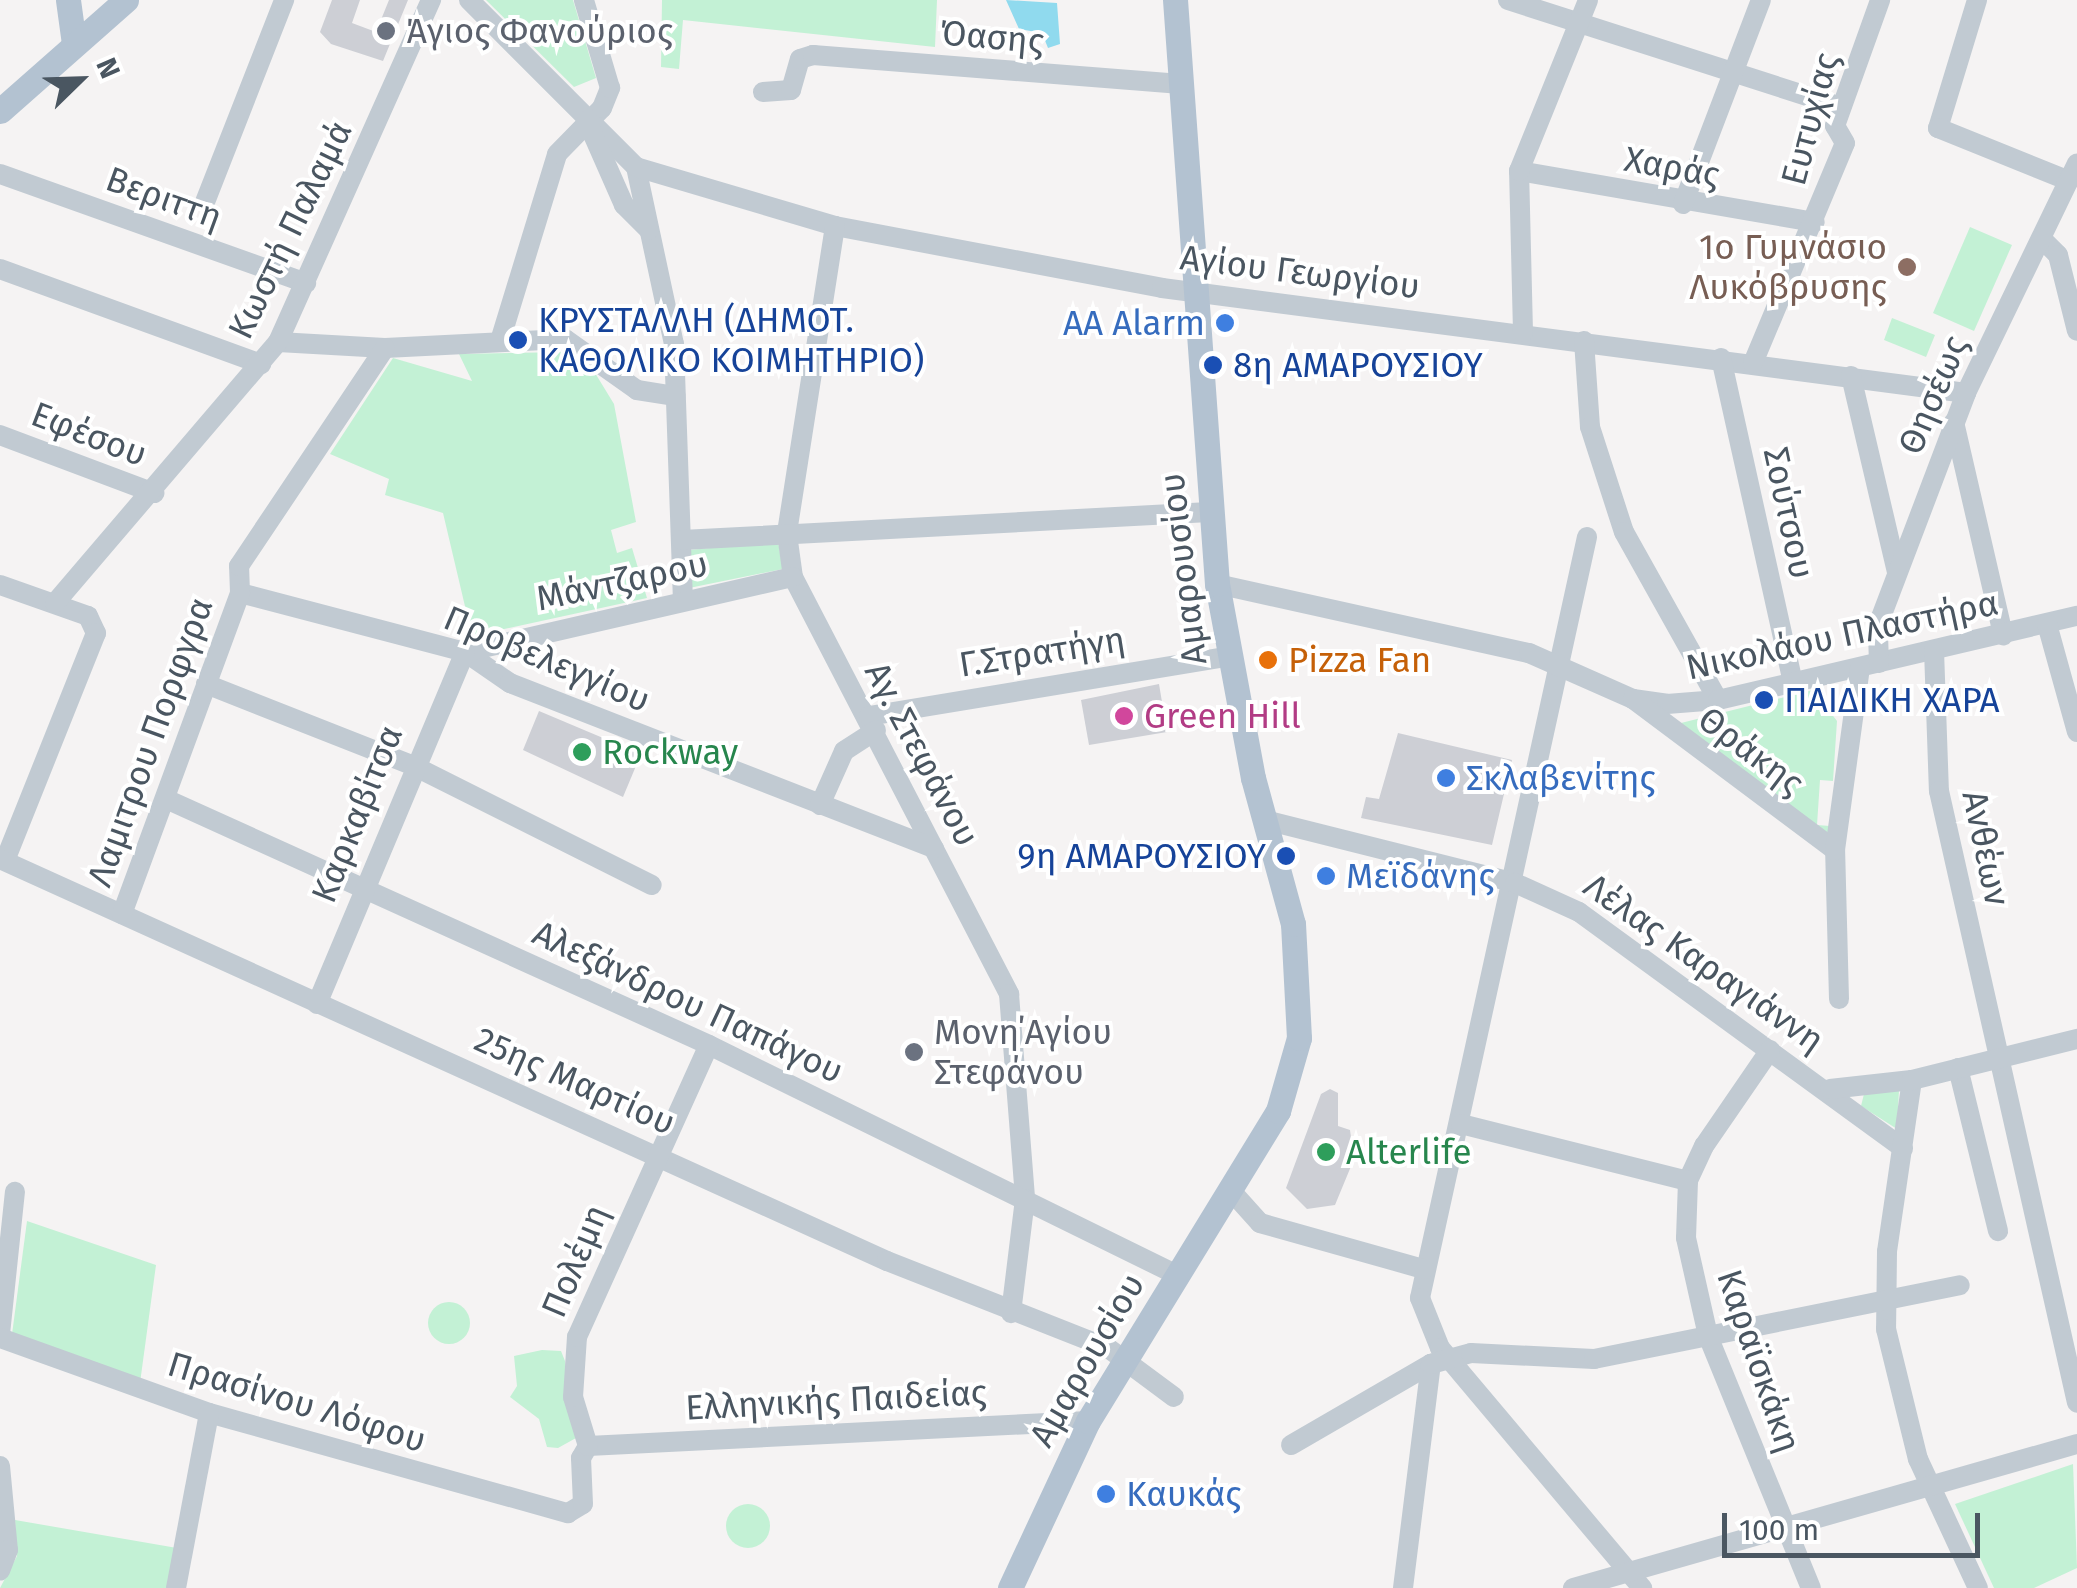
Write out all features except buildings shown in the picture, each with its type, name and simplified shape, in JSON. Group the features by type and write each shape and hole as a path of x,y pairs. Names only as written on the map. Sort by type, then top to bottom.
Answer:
{"main road":[{"path":"68,0 74,44"},
{"path":"0,111 126,0"},
{"name":"Αμαρουσίου","path":"1010,1588 1088,1421 1177,1275 1233,1193 1278,1110 1299,1038 1293,924 1226,657 1217,584 1192,290 1175,0"}],"street":[{"path":"205,202 284,0"},
{"name":"Κωστή Παλαμά","path":"54,603 154,493 278,342 431,0"},
{"path":"469,0 636,168 670,310 683,600"},
{"path":"500,341 557,154 610,88 584,0"},
{"path":"1511,0 1841,107"},
{"path":"1522,332 1518,172 1588,0"},
{"path":"1683,204 1737,74 1761,0"},
{"name":"Ευτυχίας","path":"1753,363 1815,222 1845,142 1836,128 1841,107 1880,0"},
{"path":"1977,0 1938,120 1941,133 2073,172"},
{"name":"Όασης","path":"763,92 791,90 800,59 814,55 1181,84"},
{"path":"586,121 624,206 649,230"},
{"name":"Αγίου Γεωργίου","path":"636,168 835,226 1192,290 1966,393"},
{"name":"Χαράς","path":"1518,172 1683,204 1815,222"},
{"name":"Θησέως","path":"1839,998 1834,850 1878,625 1966,393 2073,172"},
{"name":"Βεριττη","path":"0,174 306,282"},
{"name":"Αγ. Στεφάνου","path":"835,226 786,534 793,577 873,723 1009,994 1025,1199 1011,1312"},
{"path":"2043,240 2058,254 2077,331"},
{"path":"0,269 261,364"},
{"path":"278,342 385,348 566,339 638,390 676,396"},
{"path":"1584,341 1590,427 1624,532 1718,700"},
{"name":"Λαμιτρου Πορφγρα","path":"122,914 240,593 239,566 385,348"},
{"name":"Σούτσου","path":"1722,358 1793,683"},
{"path":"1851,376 1896,572"},
{"path":"1954,422 2004,634"},
{"name":"Εφέσου","path":"0,435 154,493"},
{"path":"682,540 1209,512"},
{"path":"1587,537 1516,883 1420,1298 1440,1360 1636,1581"},
{"name":"Μάντζαρου","path":"465,652 793,577"},
{"name":"Νικολάου Πλαστήρα","path":"1217,584 1563,664 1633,699 1718,700 2077,616"},
{"path":"0,586 54,603 94,623 3,860"},
{"name":"Προβελεγγίου","path":"240,593 465,652 510,683 934,848"},
{"path":"2047,624 2077,732"},
{"name":"Ανθέων","path":"1934,650 1939,791 2077,1403"},
{"name":"Καρκαβίτσα","path":"317,1004 412,765 465,652"},
{"name":"Γ.Στρατήγη","path":"873,723 1226,657"},
{"path":"206,684 412,765 652,885"},
{"name":"Θράκης","path":"1633,699 1834,850"},
{"path":"820,805 844,750 873,723"},
{"name":"Αλεξάνδρου Παπάγου","path":"166,799 709,1044 1177,1275"},
{"name":"Λέλας Καραγιάννη","path":"1268,832 1308,830 1516,883 1579,912 1830,1089 1903,1148"},
{"name":"25ης Μαρτίου","path":"3,860 1011,1312 1127,1356"},
{"name":"Λέλας Καραγιάννη","path":"1830,1089 1912,1080 2077,1039"},
{"name":"Πολέμη","path":"578,1512 588,1446 573,1398 577,1336 709,1044"},
{"path":"1461,1124 1688,1181 1770,1050"},
{"path":"1958,1068 1998,1231"},
{"path":"1912,1080 1882,1301 1929,1487 1978,1588"},
{"name":"Καραϊσκάκη","path":"1688,1181 1686,1238 1708,1336 1783,1528 1811,1588"},
{"path":"0,1336 15,1192"},
{"path":"1233,1193 1260,1223 1424,1269"},
{"path":"1292,1445 1440,1360 1594,1359 1960,1285"},
{"name":"Πρασίνου Λόφου","path":"0,1336 209,1413 578,1512"},
{"path":"1127,1356 1174,1397"},
{"path":"1403,1588 1440,1360"},
{"path":"176,1588 209,1413"},
{"name":"Ελληνικής Παιδείας","path":"588,1446 1088,1421"},
{"path":"1573,1588 1636,1581 1783,1528 2077,1444"},
{"path":"0,1466 8,1550 0,1572"}],"green space":[{"path":"486,0 573,0 596,78 574,87"},
{"path":"662,0 937,0 935,47 683,20 679,69 661,67"},
{"path":"1970,227 2012,245 1974,331 1933,313"},
{"path":"1892,318 1935,335 1926,357 1884,340"},
{"path":"569,352 592,368 614,404 636,522 611,530 617,553 632,548 647,598 472,636 443,513 385,495 389,479 330,454 393,358 472,381 459,354"},
{"path":"778,542 783,569 689,588 688,550"},
{"path":"1813,690 1837,721 1833,781 1820,780 1817,825 1830,826 1829,836 1677,724"},
{"path":"1899,1090 1897,1129 1861,1106 1864,1094"},
{"path":"27,1221 156,1265 140,1383 11,1342"},
{"path":"449,1302 464,1308 470,1323 464,1338 449,1344 434,1338 428,1323 434,1308"},
{"path":"542,1350 561,1351 565,1361 576,1438 558,1448 547,1447 539,1419 510,1397 517,1386 514,1356"},
{"path":"2073,1464 2077,1568 2034,1588 1994,1588 1955,1504"},
{"path":"748,1504 763,1511 770,1526 763,1541 748,1548 733,1541 726,1526 733,1511"},
{"path":"15,1520 177,1548 168,1588 0,1588 17,1556"}],"water":[{"path":"1006,0 1057,3 1060,44 1048,48 1042,33 1019,29"}],"place":[{"name":"Άγιος Φανούριος","path":"386,31"},
{"name":"1ο Γυμνάσιο Λυκόβρυσης","path":"1907,267"},
{"name":"AA Alarm","path":"1225,323"},
{"name":"ΚΡΥΣΤΑΛΛΗ (ΔΗΜΟΤ. ΚΑΘΟΛΙΚΟ ΚΟΙΜΗΤΗΡΙΟ)","path":"518,340"},
{"name":"8η ΑΜΑΡΟΥΣΙΟΥ","path":"1213,365"},
{"name":"Pizza Fan","path":"1268,660"},
{"name":"ΠΑΙΔΙΚΗ ΧΑΡΑ","path":"1764,700"},
{"name":"Green Hill","path":"1124,716"},
{"name":"Rockway","path":"582,752"},
{"name":"Σκλαβενίτης","path":"1446,778"},
{"name":"9η ΑΜΑΡΟΥΣΙΟΥ","path":"1286,856"},
{"name":"Μεϊδάνης","path":"1326,876"},
{"name":"Μονη΄Αγίου Στεφάνου","path":"914,1052"},
{"name":"Alterlife","path":"1326,1152"},
{"name":"Καυκάς","path":"1106,1494"}]}
